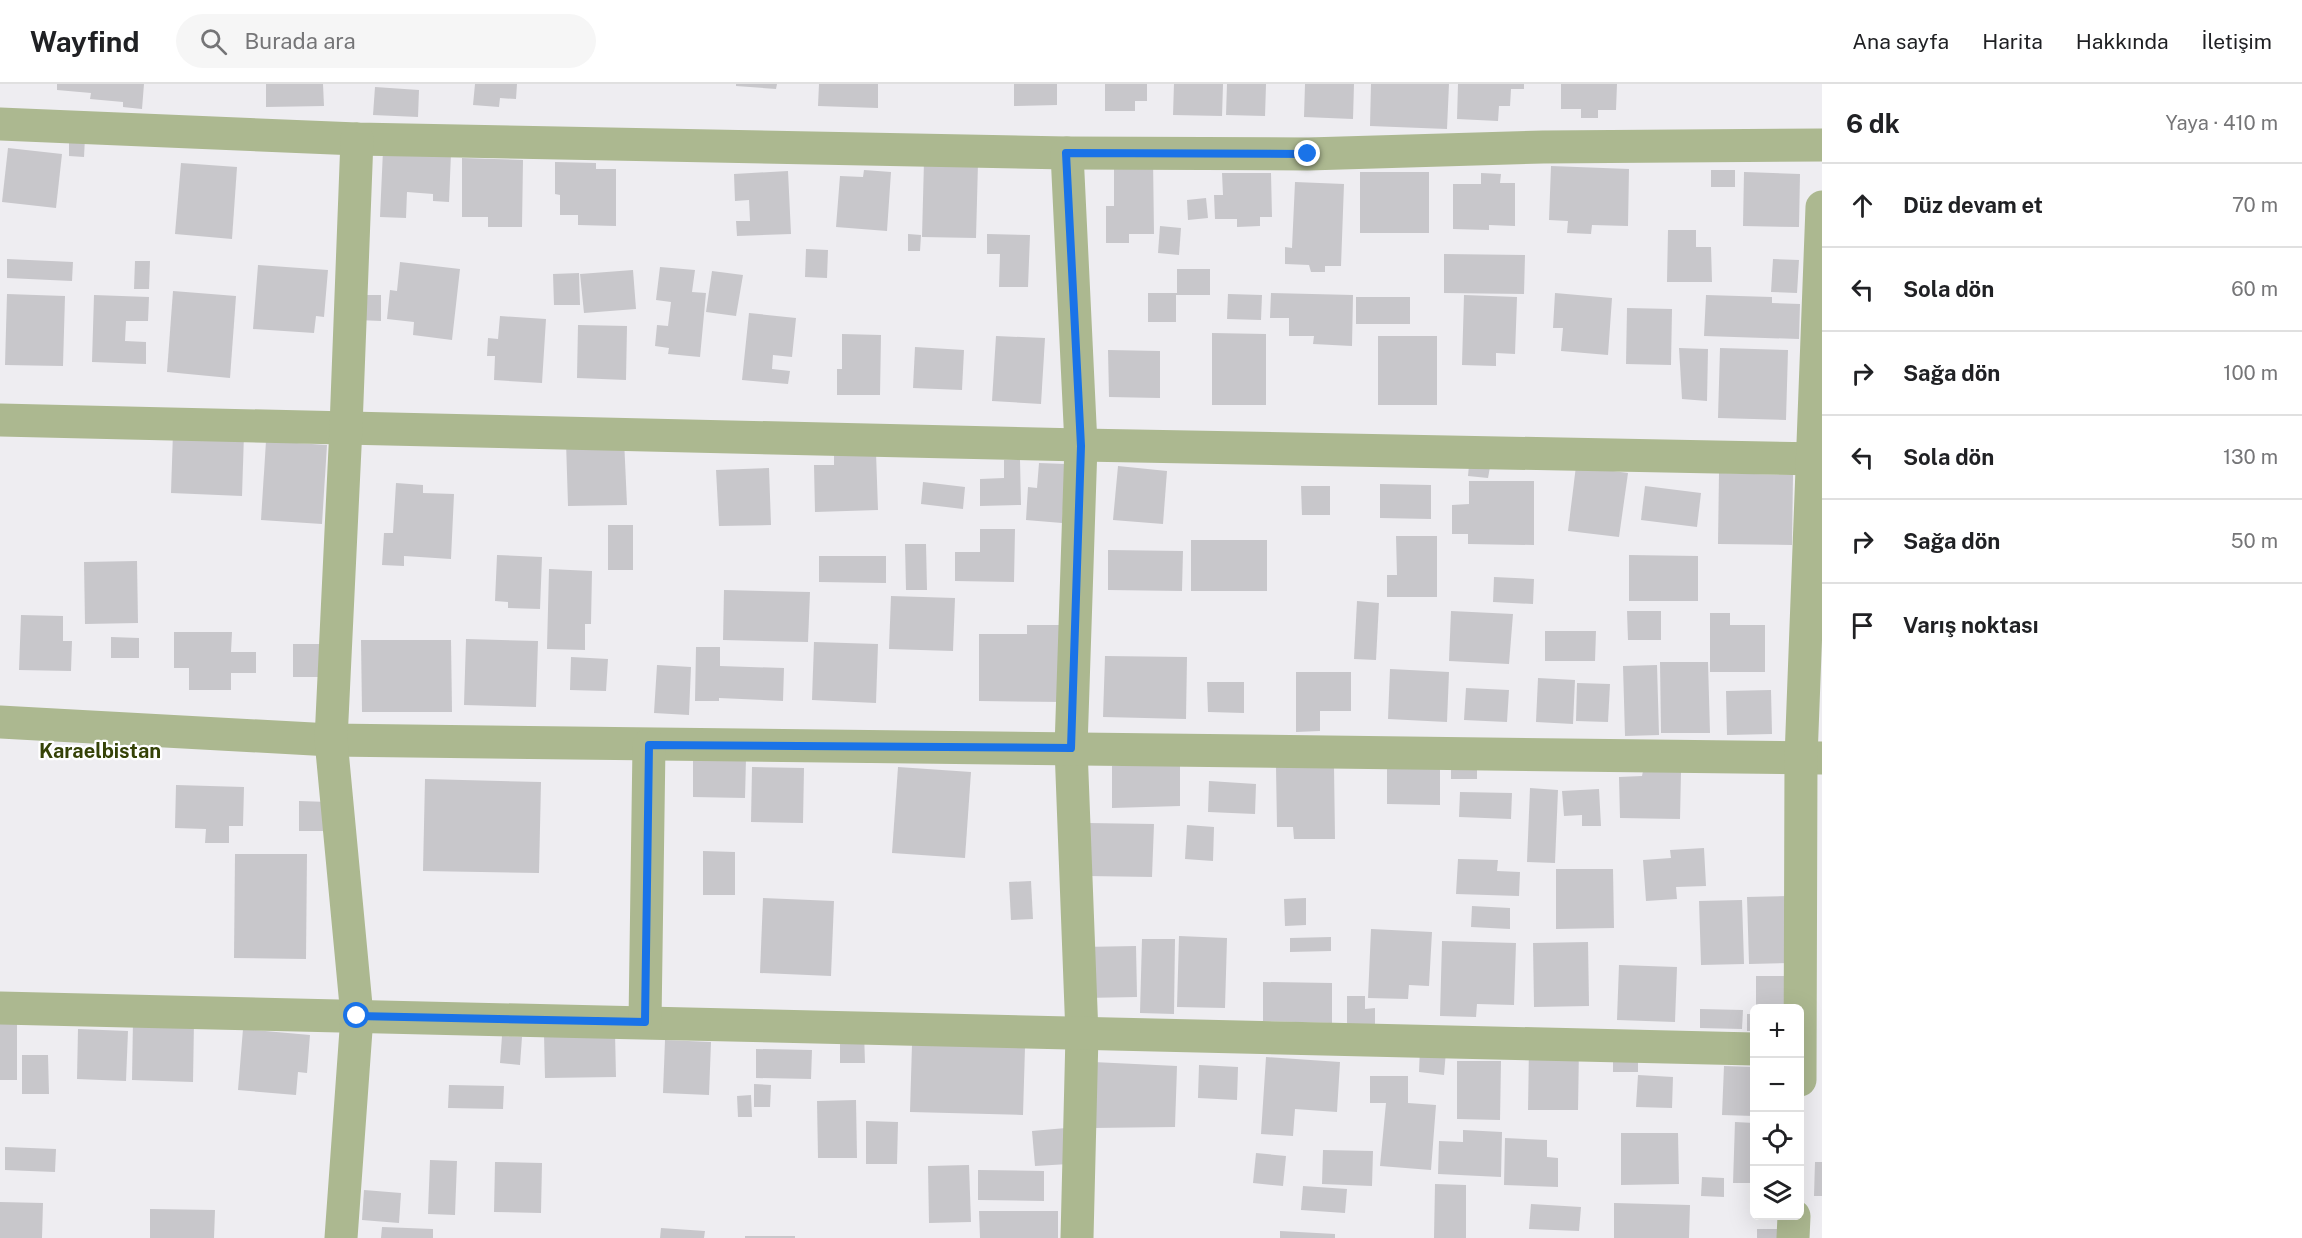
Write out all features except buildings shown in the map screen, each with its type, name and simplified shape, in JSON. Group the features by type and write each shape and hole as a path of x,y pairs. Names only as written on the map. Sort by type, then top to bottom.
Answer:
{"street":[{"path":"0,124 357,139 1066,153 1308,154 1543,147 1822,146"},
{"path":"341,1238 357,1016 331,740 357,139"},
{"path":"1066,153 1081,446 1071,748 1082,1035 1077,1238"},
{"path":"1805,1058 1822,207"},
{"path":"0,420 1081,446 1818,459"},
{"path":"0,723 331,740 1811,758"},
{"path":"645,1022 649,745"},
{"path":"0,1008 1750,1049"},
{"path":"1793,1238 1794,1220"}],"district":[{"name":"Karaelbistan","path":"100,751"}],"route":[{"path":"357,1016 645,1022 649,745 1071,748 1081,446 1066,153 1308,154"}]}
